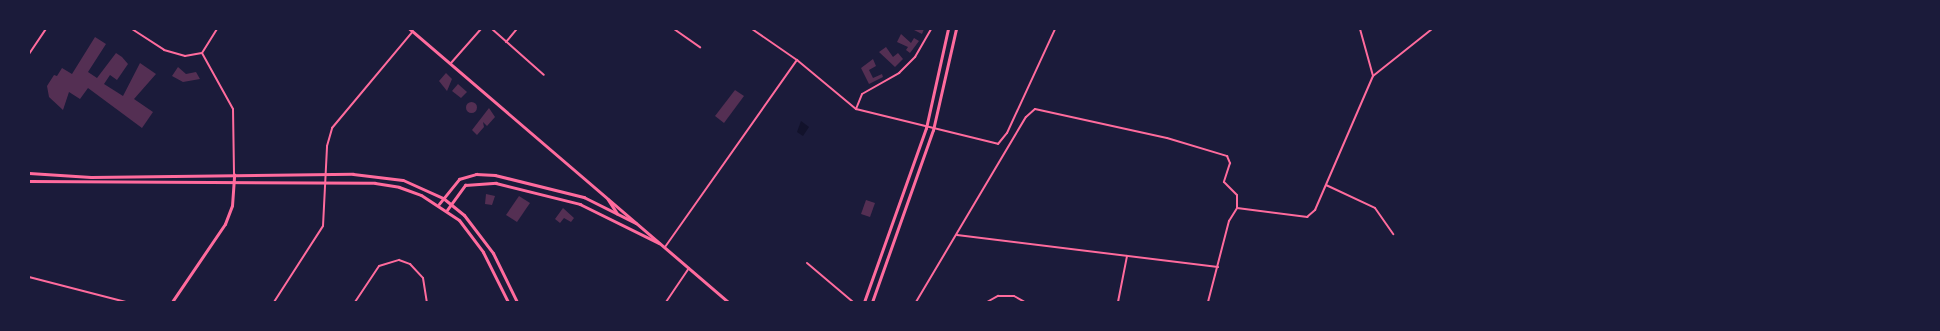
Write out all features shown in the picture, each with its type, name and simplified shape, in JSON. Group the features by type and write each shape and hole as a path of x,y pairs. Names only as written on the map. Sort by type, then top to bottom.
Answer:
{"main road":[{"path":"864,302 926,128 948,29"},
{"path":"872,302 933,130 956,29"},
{"path":"29,173 91,177 324,174 378,175 403,180 443,198 451,204 480,234 517,302"},
{"path":"29,181 233,184 325,182 386,185 421,195 447,210 483,252 508,302"}],"street":[{"path":"29,54 46,29"},
{"path":"132,29 171,53 202,53"},
{"path":"202,53 217,29"},
{"path":"451,63 481,29"},
{"path":"492,29 544,75"},
{"path":"506,42 517,29"},
{"path":"674,29 700,47"},
{"path":"752,29 798,60 856,109 933,130 990,143 1003,140 1055,29"},
{"path":"856,109 862,94 899,73 915,57 931,29"},
{"path":"1360,29 1373,76"},
{"path":"1237,208 1307,217 1315,210 1373,76 1432,29"},
{"path":"274,302 323,226 324,174 332,128 412,30 659,243"},
{"path":"172,302 225,224 232,206 234,175 233,110 202,53"},
{"path":"665,247 798,60"},
{"path":"916,302 1026,117 1035,109 1167,138 1227,156 1230,163 1224,182 1237,195 1237,208 1229,220 1208,302"},
{"path":"439,204 459,179 476,174 555,188 617,213 637,223"},
{"path":"447,210 465,185 485,182 554,195 615,219 659,243 728,302"},
{"path":"1326,185 1375,208 1393,234"},
{"path":"606,197 617,213"},
{"path":"615,219 617,213"},
{"path":"957,235 1218,267"},
{"path":"1118,302 1128,256"},
{"path":"355,302 379,266 399,260 410,264 423,278 427,302"},
{"path":"807,263 853,302"},
{"path":"666,302 689,268"},
{"path":"29,277 126,302"},
{"path":"987,302 998,296 1014,296 1025,302"}],"shaded area":[{"path":"801,121 809,127 803,136 797,132"}],"building":[{"path":"912,29 924,29 922,34"},
{"path":"901,34 911,43 914,38 919,41 910,53 906,50 908,47 897,42"},
{"path":"95,37 106,44 88,72 97,78 116,53 122,57 128,64 117,80 110,75 104,84 123,96 140,63 156,74 134,99 153,112 142,128 88,88 80,99 69,92 63,110 49,97 47,86 54,75 57,76 62,68 72,74"},
{"path":"886,47 893,57 898,53 903,59 895,67 879,52"},
{"path":"873,59 876,66 869,70 873,78 882,74 883,77 869,84 861,68"},
{"path":"178,67 186,74 196,72 200,79 183,82 172,76"},
{"path":"446,73 452,79 447,91 439,81"},
{"path":"458,84 467,92 461,98 452,91"},
{"path":"735,90 744,96 724,123 715,116"},
{"path":"469,102 473,102 475,103 475,111 469,112 466,109 466,105"},
{"path":"489,108 495,117 487,126 483,122 484,127 477,135 472,130"},
{"path":"486,194 495,196 492,205 485,204"},
{"path":"519,196 530,203 517,222 506,215"},
{"path":"866,200 875,203 870,217 861,214"},
{"path":"563,208 574,218 571,222 564,218 560,223 555,219"}]}
